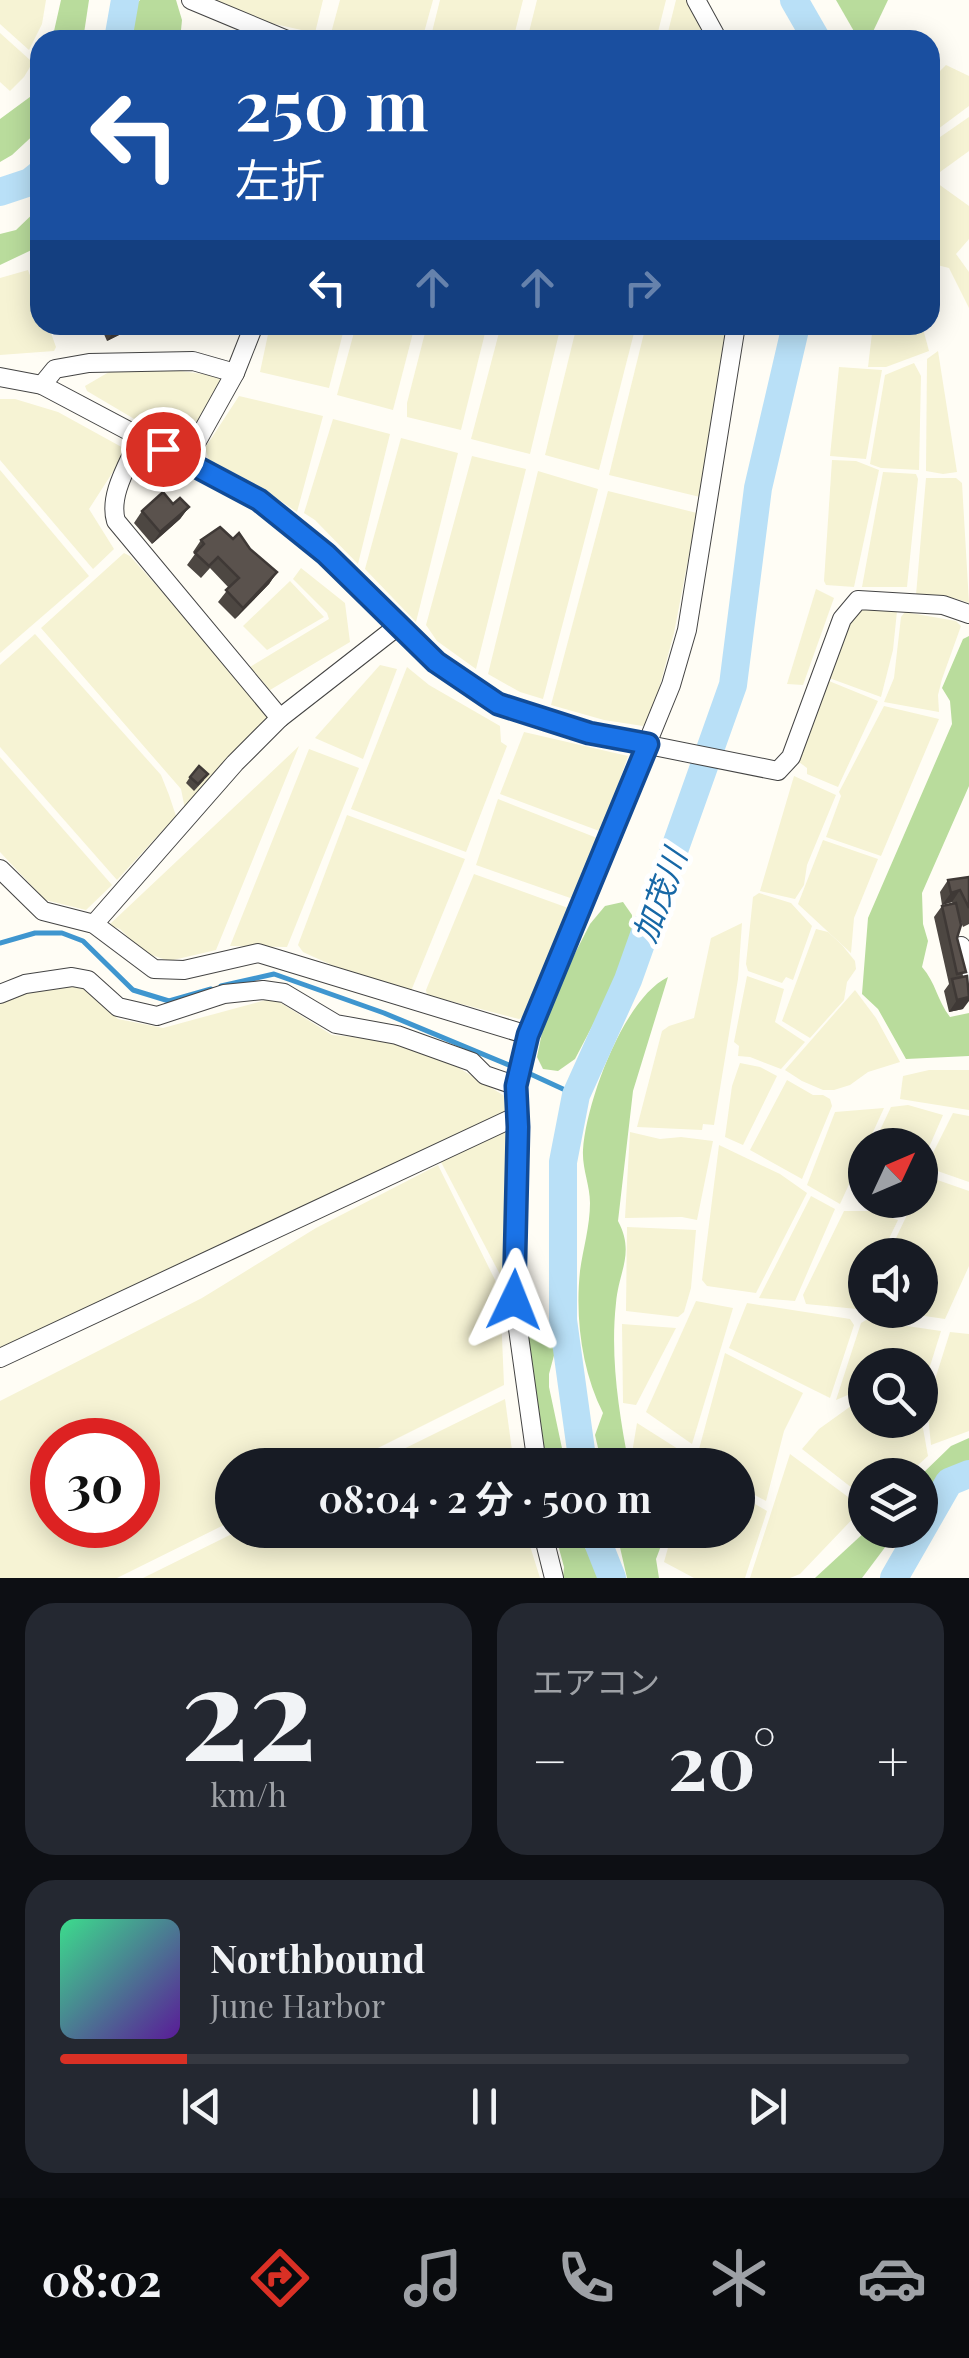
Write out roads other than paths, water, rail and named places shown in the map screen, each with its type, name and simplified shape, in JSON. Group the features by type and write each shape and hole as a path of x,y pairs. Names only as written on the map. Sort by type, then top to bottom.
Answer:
{"street":[{"path":"191,0 263,30"},
{"path":"696,0 712,30"},
{"path":"186,462 236,373 250,335"},
{"path":"535,1448 514,1300 518,1081 528,1035 648,744 687,630 734,335"},
{"path":"42,386 54,369 89,363 193,360 236,373"},
{"path":"0,377 42,386 259,500 326,554 436,662 498,704 589,733 778,771 791,757 848,608 858,600 944,605 969,614"},
{"path":"140,437 115,497 116,521 280,718"},
{"path":"94,924 235,763 280,718 398,626"},
{"path":"0,870 42,911 94,924 154,969 184,970 258,953 528,1035"},
{"path":"961,946 969,977"},
{"path":"0,994 25,984 72,977 88,980 118,1007 157,1016 224,994 274,992 336,1024 396,1036 472,1062 485,1075 518,1081"},
{"path":"0,1358 518,1115"},
{"path":"546,1548 554,1578"}],"waterway":[{"name":"加茂川","path":"120,30 125,0"},
{"name":"加茂川","path":"794,0 811,30"},
{"name":"加茂川","path":"0,192 30,182"},
{"name":"加茂川","path":"581,1448 563,1320 563,1162 576,1095 628,980 733,685 758,488 794,335"},
{"path":"0,943 35,933 62,933 83,941 133,990 169,1001 211,989"},
{"path":"221,986 274,974 384,1013 516,1068"},
{"path":"526,1072 576,1095"},
{"name":"加茂川","path":"894,1578 949,1482 969,1474"},
{"name":"加茂川","path":"600,1548 612,1578"}]}
